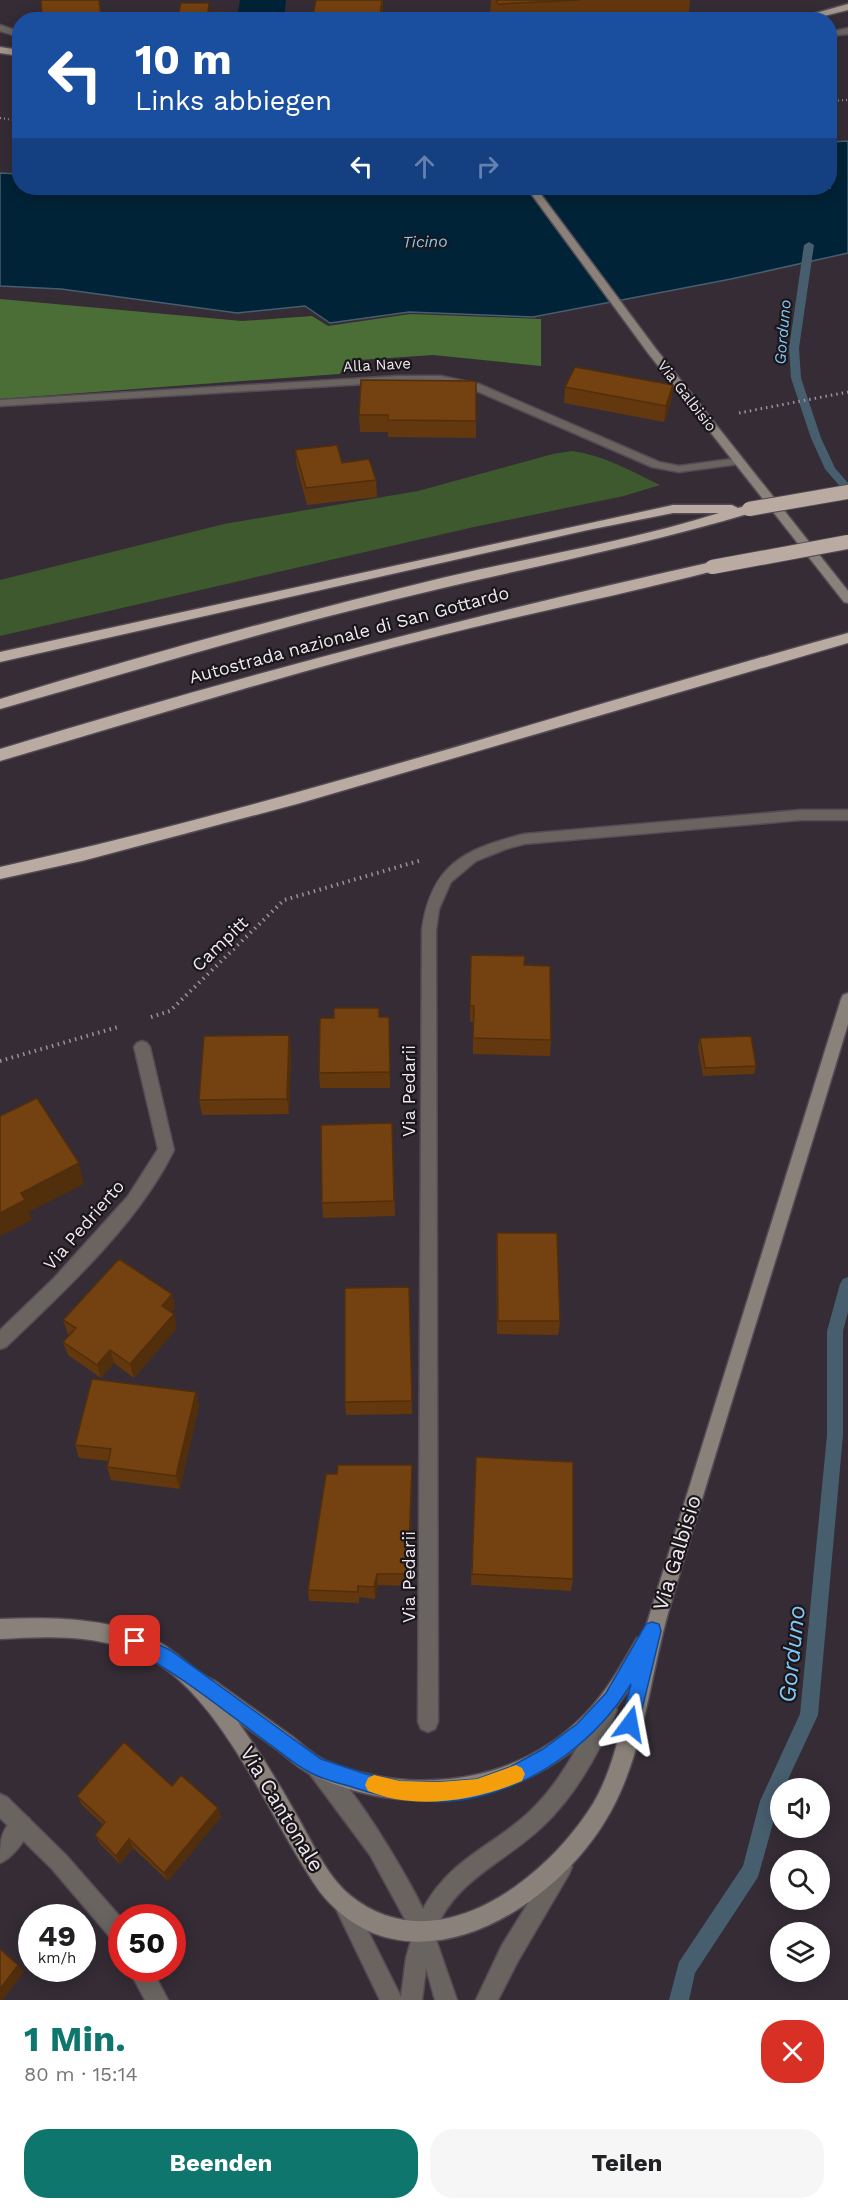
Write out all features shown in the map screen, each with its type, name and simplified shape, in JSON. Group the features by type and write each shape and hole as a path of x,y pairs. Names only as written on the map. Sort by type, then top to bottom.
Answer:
{"highway":[{"path":"0,704 307,616 498,570 686,529 749,509 848,492"},
{"path":"0,657 484,548 672,509 749,509"},
{"name":"Autostrada nazionale di San Gottardo","path":"0,755 160,706 353,652 536,606 712,567 848,542"},
{"path":"0,873 82,855 297,798 848,638"}],"main road":[{"path":"828,12 848,7"},
{"name":"Via Galbisio","path":"536,195 652,351 848,599"},
{"name":"Via Galbisio","path":"344,1904 379,1925 405,1934 438,1934 472,1923 533,1885 571,1851 598,1815 619,1770 652,1631 848,999"},
{"name":"Via Cantonale","path":"0,1629 47,1626 105,1633 135,1641 155,1651 193,1677 238,1736 319,1873 344,1904"},
{"path":"193,1677 316,1766 366,1783 400,1790 439,1792 477,1788 515,1775 549,1755 583,1730 612,1699 652,1631"}],"street":[{"name":"Alla Nave","path":"0,403 398,379 441,379 475,386 656,465 679,469 739,461"},
{"name":"Via Pedarii","path":"428,1722 429,930 430,910 435,894 446,876 461,863 499,845 548,836 801,815 848,815"},
{"name":"Via Pedrierto","path":"0,1341 60,1282 134,1201 166,1150 142,1047"},
{"path":"411,2000 414,1967 423,1933 436,1903 452,1882 540,1815 585,1757 612,1699"},
{"path":"316,1766 354,1811 382,1854 410,1904 438,1968 446,2000"},
{"path":"0,1804 59,1862 108,1920"},
{"path":"0,1853 22,1825"},
{"path":"488,2000 510,1953 571,1851"},
{"path":"344,1904 391,2000"},
{"path":"147,1982 157,2000"}],"path":[{"path":"706,420 848,392"},
{"name":"Campitt","path":"148,1018 170,1011 284,900 432,857 461,863"},
{"path":"0,1061 125,1024"}],"green space":[{"path":"0,299 242,321 312,316 328,326 410,314 541,319 541,366 433,355 360,360 339,374 0,399"},
{"path":"572,451 606,460 660,485 624,496 474,527 0,636 0,580 224,524 418,491 553,454"}],"water":[{"name":"Ticino","path":"848,141 848,253 731,279 533,317 409,312 330,323 305,306 237,313 61,289 0,286 0,173 12,174 12,195 837,195 837,142"}],"building":[{"path":"41,0 99,0 100,12 42,12"},
{"path":"316,0 382,0 380,12 314,12"},
{"path":"496,0 580,0 498,4"},
{"path":"181,3 209,3 208,12 179,12"},
{"path":"575,367 673,385 666,406 565,387"},
{"path":"361,380 476,381 476,421 388,420 388,415 359,415"},
{"path":"337,445 342,463 369,459 376,480 306,488 295,450"},
{"path":"471,955 525,956 524,965 550,966 551,1040 473,1038 474,1006 470,1006"},
{"path":"334,1008 379,1008 379,1017 389,1017 390,1072 319,1073 320,1018 334,1018"},
{"path":"289,1035 287,1099 199,1100 204,1036"},
{"path":"751,1036 756,1066 705,1068 700,1038"},
{"path":"37,1098 79,1163 21,1193 25,1200 0,1213 0,1116"},
{"path":"392,1123 394,1201 322,1203 321,1125"},
{"path":"497,1233 557,1233 560,1321 498,1321"},
{"path":"119,1259 172,1294 162,1306 174,1314 130,1364 110,1350 97,1365 63,1342 76,1328 63,1320"},
{"path":"409,1287 412,1401 345,1402 345,1288"},
{"path":"92,1379 196,1392 176,1476 107,1467 111,1449 75,1445"},
{"path":"476,1457 573,1462 573,1579 472,1574"},
{"path":"338,1465 412,1465 408,1574 377,1574 374,1587 358,1586 358,1592 308,1590 326,1474 337,1474"},
{"path":"124,1742 172,1786 181,1775 218,1808 164,1873 129,1839 116,1856 95,1835 105,1822 77,1796"},
{"path":"0,1949 18,1965 0,1989"}],"waterway":[{"path":"261,12 263,0"},
{"name":"Gorduno","path":"809,245 794,348 796,378 816,438 830,469 848,489"},
{"name":"Gorduno","path":"679,2000 686,1969 751,1870 769,1801 809,1715 835,1435 835,1331 848,1284"}],"slow traffic":[{"path":"374,1785 400,1790 439,1792 477,1788 516,1774"}],"route":[{"path":"135,1641 164,1656 316,1766 366,1783 400,1790 439,1792 477,1788 515,1775 549,1755 583,1730 612,1699 652,1631 630,1724"}]}
